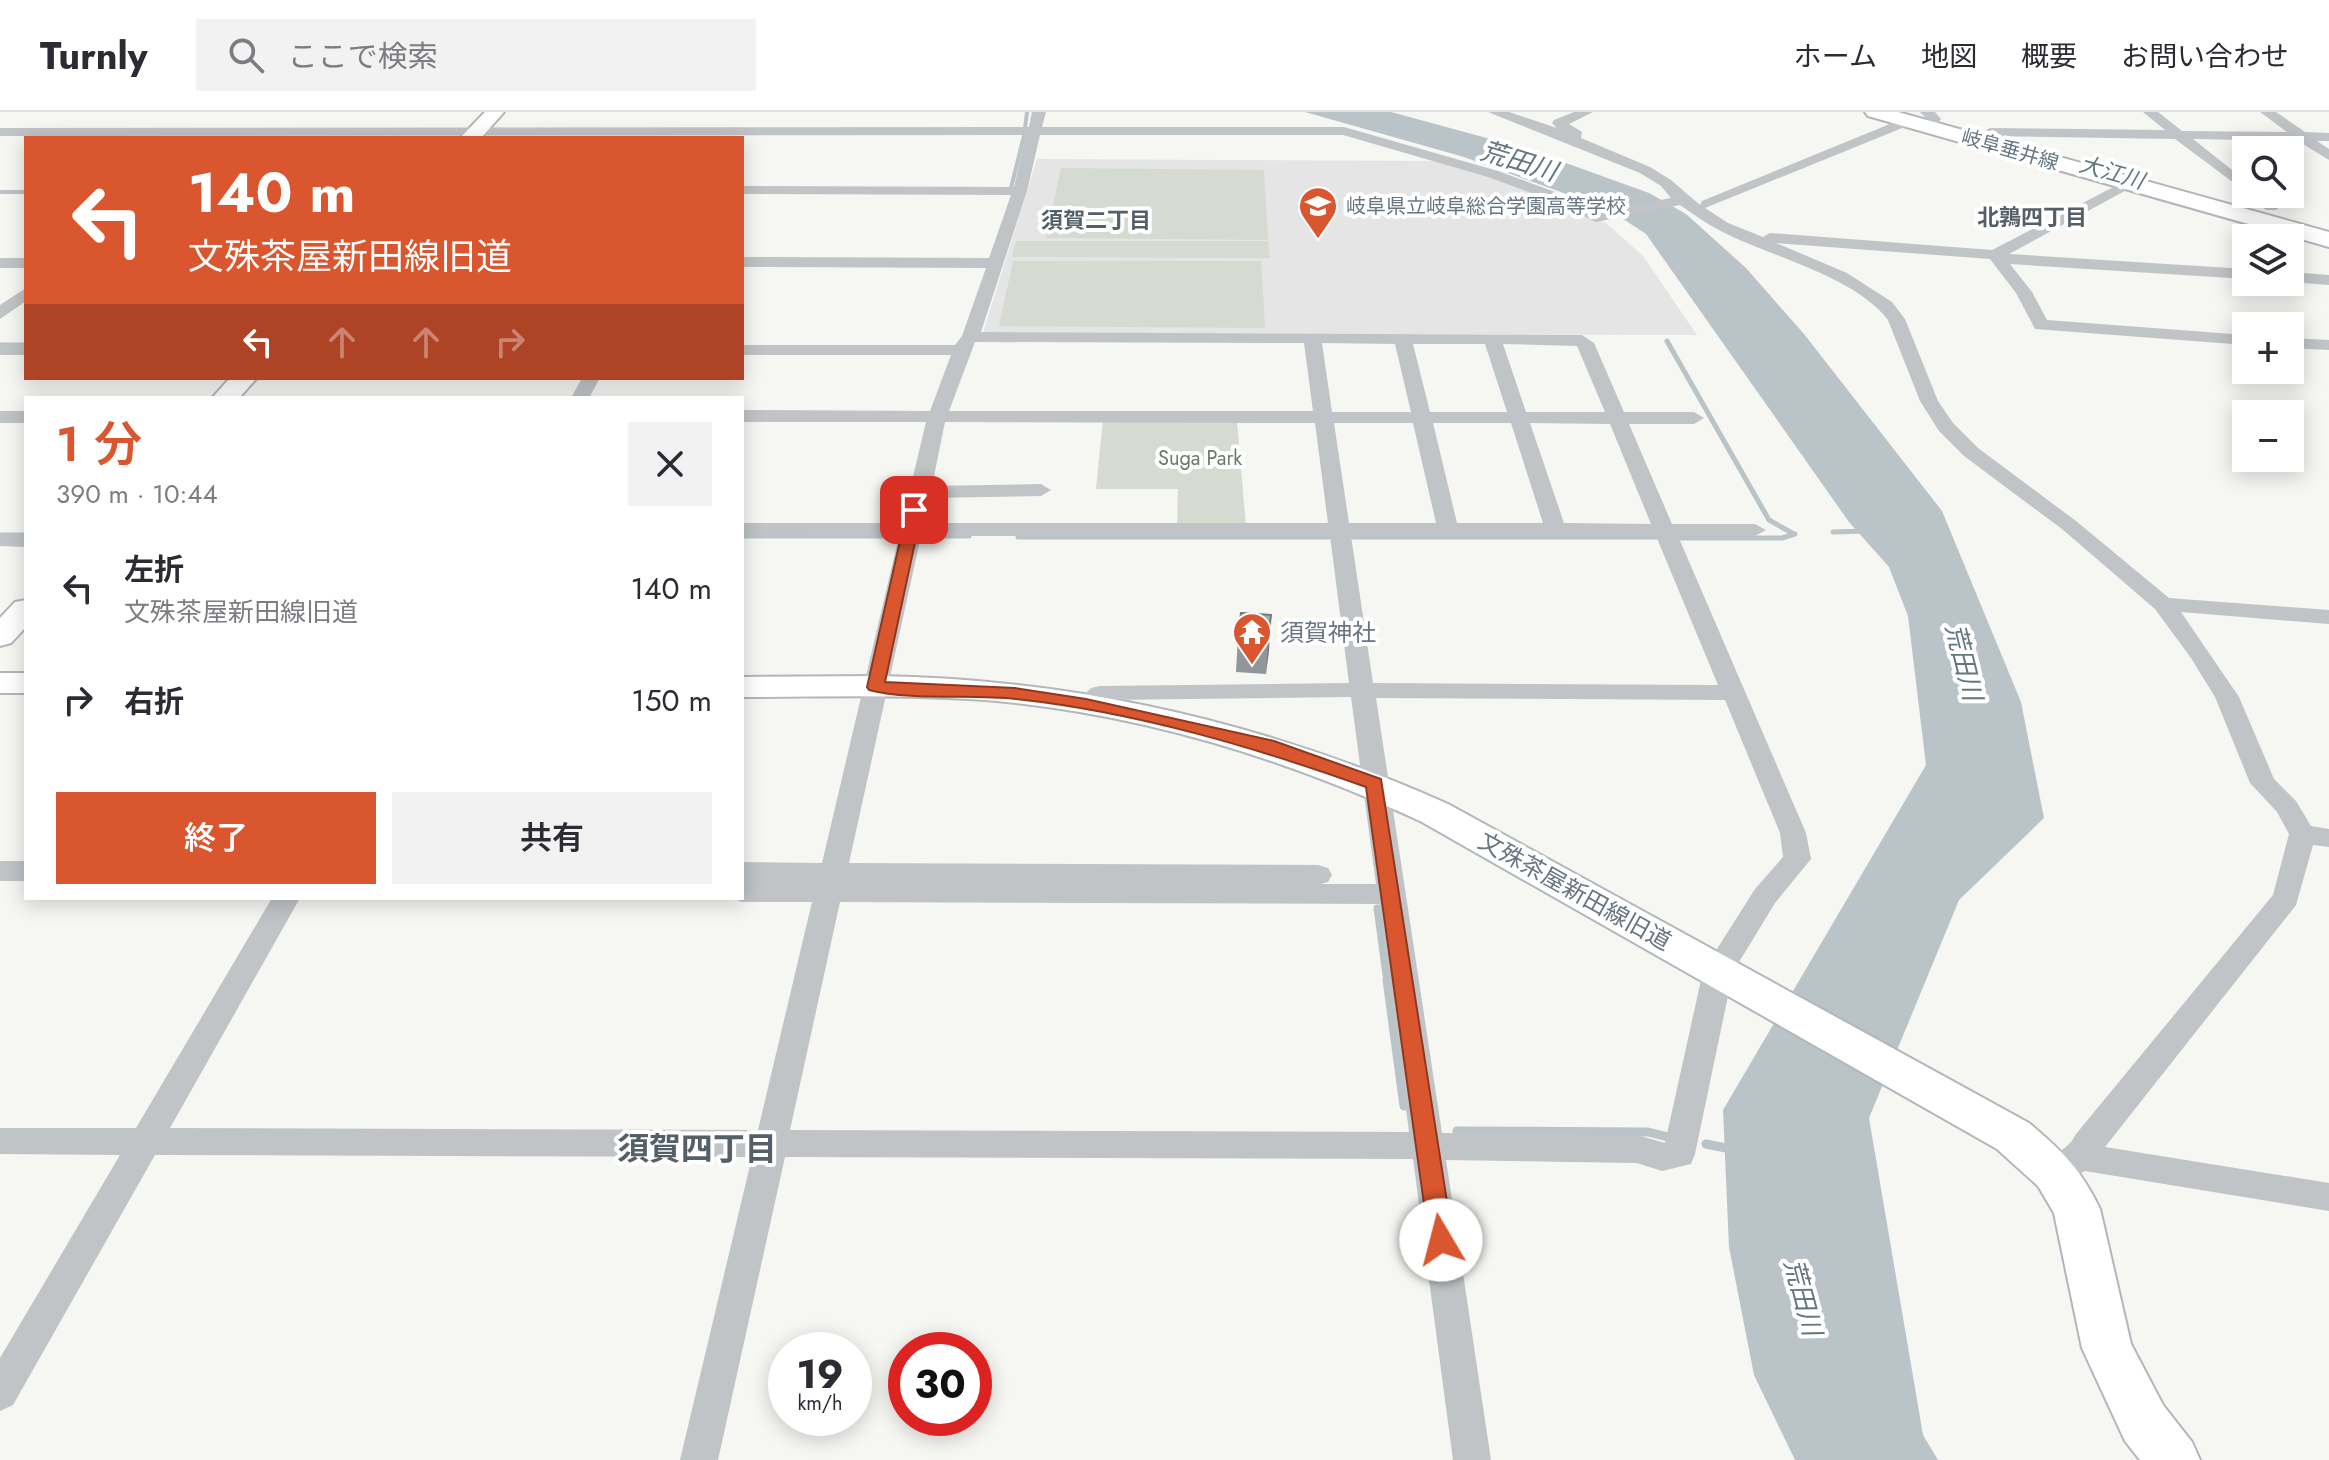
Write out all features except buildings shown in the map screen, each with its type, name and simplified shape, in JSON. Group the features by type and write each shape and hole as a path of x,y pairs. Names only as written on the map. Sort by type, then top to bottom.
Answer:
{"main road":[{"name":"岐阜垂井線","path":"1875,112 1926,121 2127,184 2329,240"}],"street":[{"path":"473,135 495,112"},
{"path":"734,135 747,112"},
{"path":"699,1460 937,417 1019,193 1039,112"},
{"path":"1495,112 1541,126 1655,176 1676,201"},
{"path":"1561,125 1562,120 1586,112"},
{"path":"2150,112 2232,177"},
{"path":"2267,112 2301,136"},
{"path":"227,135 248,119"},
{"path":"1707,210 1926,121"},
{"path":"1561,125 1603,151"},
{"path":"1561,125 1671,176 1723,226 1841,277 1886,306 1896,319 1929,401 1946,427 1971,452 2069,525 2163,604 2202,656 2227,697 2263,783 2316,836 2286,898 2068,1165"},
{"path":"0,132 734,135 1344,131 1493,174 1561,199 1596,217 1676,201 1707,210 1764,237 2232,273"},
{"path":"1990,132 2301,136"},
{"path":"2304,136 2329,137"},
{"path":"2304,138 2329,156"},
{"path":"1997,256 2127,184"},
{"path":"744,193 1019,193"},
{"path":"1997,256 2024,292 2041,325 2232,339"},
{"path":"744,262 995,263"},
{"path":"0,263 24,263"},
{"path":"2304,278 2329,280"},
{"path":"0,314 24,295"},
{"path":"1312,337 1472,1460"},
{"path":"0,1141 1428,1146 1637,1149 1662,1157 1679,1154 1728,977 1765,896 1797,859 1793,833 1585,343 1576,339 1312,337 744,347"},
{"path":"1403,338 1448,530"},
{"path":"1492,339 1556,530"},
{"path":"0,342 24,342"},
{"path":"2304,344 2329,345"},
{"path":"0,350 24,350"},
{"path":"227,396 242,380"},
{"path":"744,416 1694,418"},
{"path":"0,417 24,417"},
{"path":"919,492 1041,490"},
{"path":"0,528 24,528"},
{"path":"744,529 908,536"},
{"path":"1340,536 1448,530 1556,530 1667,537"},
{"path":"744,542 908,536 1667,537 1755,530"},
{"path":"0,540 24,541"},
{"path":"2163,604 2329,617"},
{"path":"0,636 24,611"},
{"path":"0,683 24,683"},
{"name":"文殊茶屋新田線旧道","path":"744,687 875,687 1015,693 1086,704 1267,745 1375,783 1435,813 2068,1165 2107,1348 2144,1423 2173,1460"},
{"path":"1086,704 1100,693 1360,690 1731,693"},
{"path":"0,871 24,871"},
{"path":"744,872 831,882 1389,885"},
{"path":"744,892 831,882"},
{"path":"0,889 24,889"},
{"path":"0,1393 285,900"},
{"path":"2068,1165 2329,1197"}],"shaded area":[{"name":"岐阜県立岐阜総合学園高等学校","path":"1037,159 1434,161 1481,172 1606,223 1643,256 1697,335 983,333"}],"green space":[{"path":"1061,168 1264,170 1268,240 1046,238"},
{"path":"1016,241 1268,241 1270,258 1012,257"},
{"path":"1013,261 1261,261 1265,328 999,326"},
{"name":"Suga Park","path":"1103,419 1237,420 1246,528 1177,527 1178,489 1096,489"}],"water":[{"name":"荒田川","path":"1305,112 1391,112 1527,149 1649,193 1686,214 1746,268 1804,334 1942,511 2021,702 2044,818 1959,900 1869,1118 1923,1435 1938,1460 1795,1460 1754,1375 1729,1247 1723,1110 1926,765 1908,616 1889,567 1849,522 1646,234 1608,209 1464,157"}],"waterway":[{"path":"1025,129 1027,112"},
{"path":"1011,188 1024,136"},
{"path":"0,192 24,192"},
{"path":"1667,341 1769,520 1794,534"},
{"path":"0,345 24,345"},
{"path":"1833,532 1867,531"},
{"path":"1673,538 1782,538 1795,534"},
{"path":"0,535 24,535"},
{"path":"744,536 898,536"},
{"path":"921,536 969,536"},
{"path":"1018,537 1329,537"},
{"path":"1349,537 1656,537"},
{"path":"1377,908 1387,982"},
{"path":"1387,980 1404,1106"},
{"path":"1457,1131 1648,1132 1668,1137"},
{"path":"1706,1144 1731,1149"}],"place":[{"name":"岐阜県立岐阜総合学園高等学校","path":"1318,240"},
{"name":"須賀神社","path":"1252,666"}],"district":[{"name":"北鶉四丁目","path":"2032,217"},
{"name":"須賀二丁目","path":"1096,220"},
{"name":"須賀四丁目","path":"697,1149"}],"route":[{"path":"914,510 875,687 933,687 1015,693 1086,704 1267,745 1375,783 1441,1240"}],"water label":[{"name":"大江川","path":"2112,172"}]}
